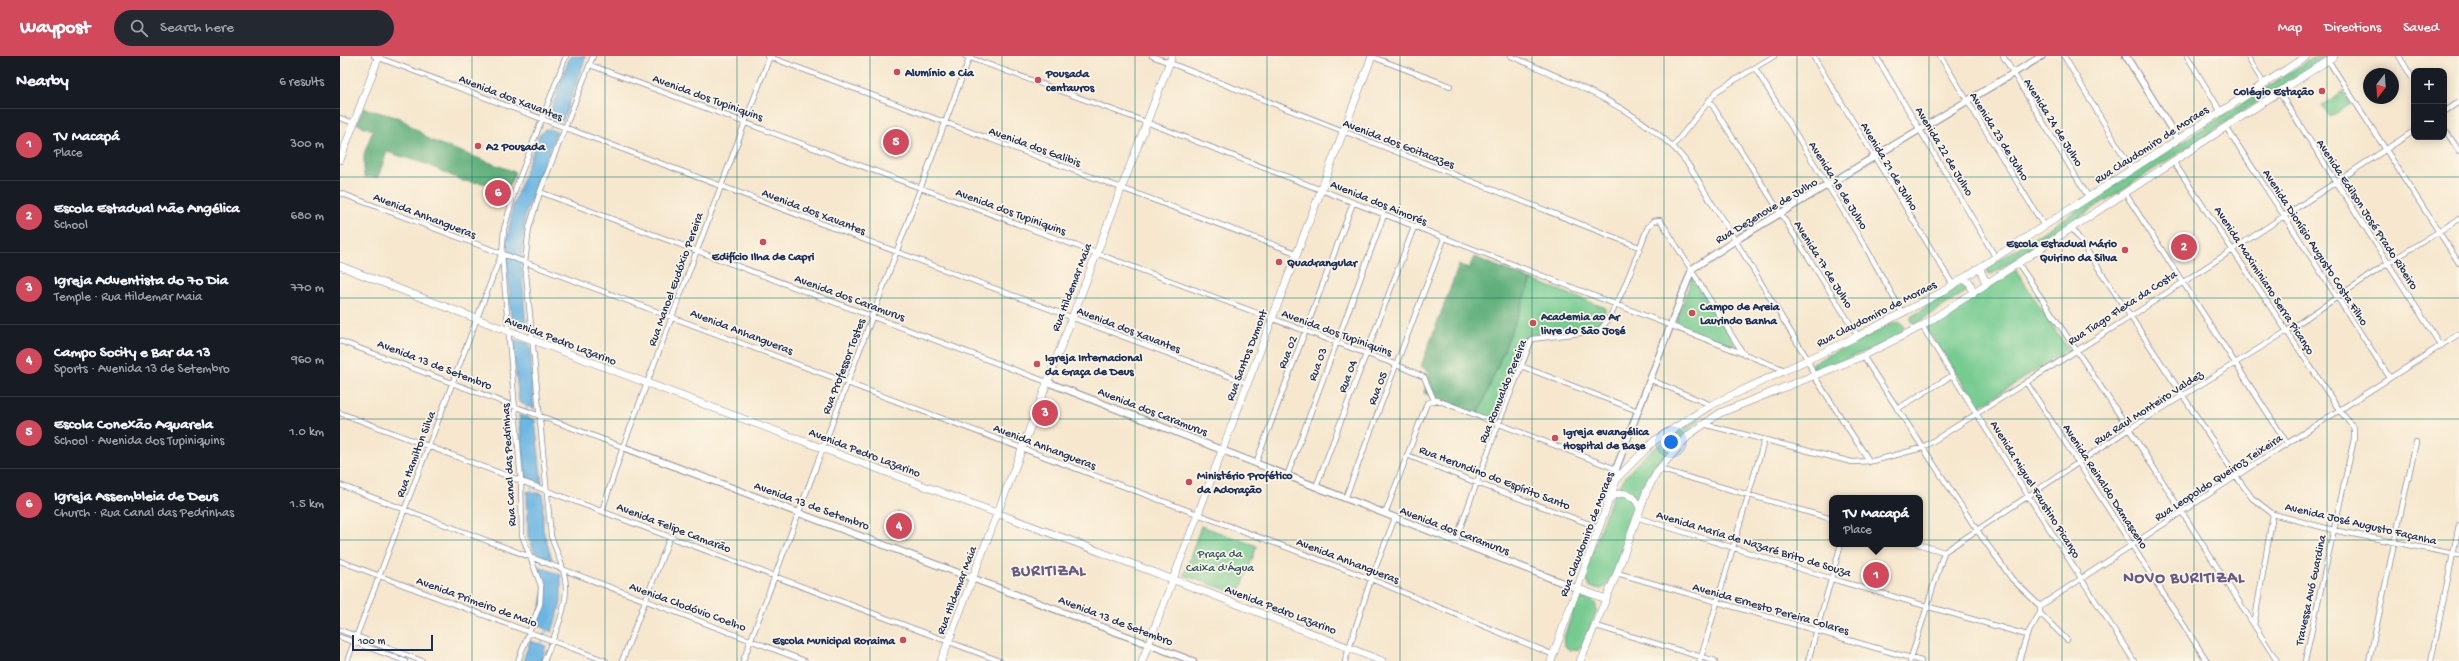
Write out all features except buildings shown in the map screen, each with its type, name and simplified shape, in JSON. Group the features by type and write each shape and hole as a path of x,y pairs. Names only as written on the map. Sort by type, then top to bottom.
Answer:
{"main road":[{"name":"Rua Santos Dumont","path":"1142,661 1223,450 1296,253 1344,132 1371,56"},
{"name":"Rua Claudomiro de Moraes","path":"1553,658 1576,588 1617,478 1625,467 1654,441 1711,405 1786,371 1903,314 1953,285 1980,269 2307,56"},
{"path":"340,160 377,57"},
{"path":"1580,661 1617,574 1640,508 1659,469 1690,434 1703,424 1737,406 1863,356 1922,326 2331,58"},
{"name":"Rua Hildemar Maia","path":"941,661 1023,448 1046,382 1171,60"},
{"name":"Avenida Pedro Lazarino","path":"340,266 507,331 822,446 1173,579 1382,661"},
{"path":"1980,269 1984,279 1989,282"},
{"path":"1963,279 1970,283 1973,294"},
{"path":"1609,499 1617,493 1626,494 1634,498 1640,508"},
{"path":"1576,588 1606,599"}],"street":[{"name":"Rua Canal das Pedrinhas","path":"518,661 540,604 541,586 522,535 523,482 507,331 503,255 504,229 514,194 545,120 565,56"},
{"path":"544,661 550,639 564,604 566,588 551,536 545,490 541,416 524,263 529,228 540,192 593,56"},
{"name":"Rua Manoel Eudóxio Pereira","path":"602,511 623,447 769,56"},
{"name":"Avenida dos Galibis","path":"769,56 1120,189 1296,253"},
{"name":"Avenida dos Goitacazes","path":"1152,56 1171,60 1344,132 1639,247"},
{"path":"1371,56 1450,86"},
{"path":"1511,56 1610,101 1646,125 1673,146 1689,167 1736,240 1808,360 1814,376 1870,462"},
{"path":"1673,146 1709,100 1726,84 1774,56"},
{"name":"Avenida 21 de Julho","path":"1813,56 1873,158 1953,285"},
{"name":"Avenida 22 de Julho","path":"1876,56 1996,258"},
{"name":"Avenida 23 de Julho","path":"1940,56 2044,226"},
{"name":"Avenida 24 de Julho","path":"2003,56 2089,198"},
{"name":"Rua Dezenove de Julho","path":"1692,269 1736,240 2042,56"},
{"path":"2064,56 2132,170"},
{"path":"2126,56 2178,140"},
{"path":"2187,56 2221,112"},
{"path":"2248,56 2264,84"},
{"path":"2399,56 2411,76"},
{"name":"Avenida dos Xavantes","path":"377,57 720,187 1247,383"},
{"name":"Rua Professor Tostes","path":"743,661 822,446 897,253 968,57"},
{"name":"Avenida dos Aimorés","path":"968,57 1146,122 1321,189 1444,239 1786,371"},
{"path":"2331,58 2438,232 2459,263"},
{"name":"Avenida dos Tupiniquins","path":"590,65 1397,365 1424,378 1432,400"},
{"name":"Avenida 18 de Julho","path":"1754,68 1828,186 1903,314"},
{"name":"Avenida Edilson José Prado Ribeiro","path":"2278,92 2335,184 2441,346"},
{"name":"Avenida 17 de Julho","path":"1709,100 1858,336"},
{"path":"2447,110 2459,102"},
{"path":"340,118 354,123"},
{"name":"Avenida Dionísio Augusto Costa Filho","path":"2226,126 2283,216 2390,378"},
{"name":"Rua Tiago Flexa da Costa","path":"1703,424 1764,441 1852,462 1870,462 1922,448 2076,349 2130,317 2182,281 2335,184 2411,133"},
{"path":"2447,133 2459,151"},
{"name":"Avenida Maximiniano Serra Picanço","path":"2173,161 2234,248 2287,332 2340,411"},
{"name":"Avenida dos Caramurus","path":"540,192 1046,382 1576,588"},
{"name":"Avenida Anhangueras","path":"340,193 524,263 672,316 1371,579 1553,658"},
{"path":"2125,193 2287,443"},
{"name":"Rua 02","path":"1256,463 1353,203"},
{"name":"Rua 03","path":"1287,476 1384,215"},
{"name":"Rua Raul Monteiro Valdez","path":"1944,552 2129,429 2182,395 2236,364 2287,332 2388,263 2459,219"},
{"path":"1616,306 1648,227 1653,221 1660,220 1692,269 1744,355"},
{"name":"Rua 04","path":"1316,487 1414,227"},
{"name":"Avenida José Augusto Façanha","path":"2072,228 2252,498 2273,514 2333,530 2459,555"},
{"name":"Rua 05","path":"1345,499 1444,239"},
{"name":"Rua Hamilton Silva","path":"347,661 404,509 503,255"},
{"path":"2018,263 2129,429 2277,661"},
{"path":"1617,478 1616,470 1692,269"},
{"name":"Rua Romualdo Pereira","path":"1455,542 1498,425 1533,338 1597,331 1604,327 1616,306"},
{"name":"Avenida Miguel Faustino Picanço","path":"1922,326 2028,496 2134,661"},
{"name":"Rua Leopoldo Queiroz Teixeira","path":"2040,606 2131,544 2459,334"},
{"name":"Avenida 13 de Setembro","path":"340,341 973,577 1193,661"},
{"path":"1863,356 1976,530 2015,583 2040,606 2040,613 2027,636 2020,661"},
{"path":"1521,366 1638,411"},
{"path":"1897,410 1953,375"},
{"path":"1650,380 1711,405"},
{"name":"Avenida Reinaldo Damasceno","path":"2026,382 2080,463 2207,661"},
{"path":"1385,514 1427,404 1432,400 1616,470"},
{"name":"Travessa Avó Guardina","path":"2305,661 2354,433 2354,428 2340,411"},
{"name":"Avenida Felipe Camarão","path":"340,413 1000,661"},
{"path":"1700,659 1764,441"},
{"path":"2369,661 2393,542 2416,442"},
{"name":"Rua Herundino do Espírito Santo","path":"1407,455 1476,483 1598,527"},
{"path":"1659,469 1829,518"},
{"path":"340,485 531,558"},
{"path":"2254,625 2273,514"},
{"name":"Avenida Maria de Nazaré Brito de Souza","path":"1636,517 1832,579 2027,636"},
{"path":"1344,661 1350,648 1371,579 1395,518"},
{"path":"2431,661 2459,526"},
{"path":"622,661 670,537"},
{"path":"1911,659 1944,552 1923,546"},
{"path":"1808,661 1840,547"},
{"name":"Avenida Clodóvio Coelho","path":"531,558 805,661"},
{"name":"Avenida Primeiro de Maio","path":"340,561 535,633 606,661"},
{"name":"Avenida Ernesto Pereira Colares","path":"1617,574 1716,604 1921,661"},
{"path":"2040,613 2067,640"},
{"path":"1596,626 1700,659 1715,661"},
{"path":"340,630 422,661"},
{"path":"340,637 406,661"}],"green space":[{"path":"2315,56 2328,56 1992,274 1988,273 1987,268"},
{"path":"2344,91 2351,104 2330,117 2322,105"},
{"path":"363,108 400,118 432,141 515,172 508,189 492,184 463,181 426,164 387,152 378,177 364,177 364,154 373,130 357,124"},
{"path":"1474,257 1532,280 1478,415 1424,393 1429,373 1421,366 1459,265 1469,268"},
{"path":"2016,270 2068,349 1979,407 1926,328"},
{"path":"1693,274 1737,348 1675,326"},
{"path":"1532,280 1606,308 1599,327 1530,335 1497,421 1478,415"},
{"path":"1963,283 1967,286 1967,291 1916,324 1911,322 1911,317"},
{"path":"1901,322 1904,326 1903,332 1886,343 1814,372 1811,364 1893,323"},
{"path":"1701,418 1664,458 1647,484 1633,515 1617,566 1610,581 1601,589 1590,587 1585,577 1603,520 1618,488 1634,466 1644,457 1666,439"},
{"path":"898,512 909,517 901,539 889,535"},
{"name":"Praça da Caixa d'Água","path":"1201,526 1257,546 1239,594 1184,575"},
{"path":"1589,598 1595,603 1597,610 1582,646 1577,650 1570,650 1565,646 1563,640 1576,603 1581,599"}],"water":[{"path":"570,56 586,56 563,121 549,116"},
{"path":"545,129 557,131 525,215 521,260 526,328 511,319 506,246 513,205 539,135"},
{"path":"512,339 530,344 534,409 519,402"},
{"path":"519,415 535,420 542,484 525,477"},
{"path":"527,491 543,494 543,530 553,563 537,557 528,537"},
{"path":"538,566 561,575 561,603 552,632 537,625 545,587"},
{"path":"530,641 546,646 541,661 523,661"}],"waterway":[{"path":"549,131 555,118"},
{"path":"517,322 518,332"},
{"path":"526,404 527,418"},
{"path":"531,479 532,494"},
{"path":"541,645 547,629"}],"place":[{"name":"Alumínio e Cia","path":"897,72"},
{"name":"Pousada centauros","path":"1038,80"},
{"name":"Colégio Estação","path":"2322,91"},
{"name":"Escola Conexão Aquarela","path":"896,142"},
{"name":"A2 Pousada","path":"478,146"},
{"name":"Igreja Assembleia de Deus","path":"498,193"},
{"name":"Edifício Ilha de Capri","path":"763,242"},
{"name":"Escola Estadual Mãe Angélica","path":"2184,247"},
{"name":"Escola Estadual Mário Quirino da Silva","path":"2125,250"},
{"name":"Quadrangular","path":"1279,262"},
{"name":"Campo de Areia Laurindo Banha","path":"1692,313"},
{"name":"Academia ao Ar livre do São José","path":"1533,323"},
{"name":"Igreja Internacional da Graça de Deus","path":"1037,364"},
{"name":"Igreja Adventista do 7o Dia","path":"1045,413"},
{"name":"Igreja evangélica Hospital de Base","path":"1555,438"},
{"name":"Ministério Profético da Adoração","path":"1189,482"},
{"name":"Campo Socity e Bar da 13","path":"899,526"},
{"name":"TV Macapá","path":"1876,575"},
{"name":"Escola Municipal Roraima","path":"903,640"}],"district":[{"name":"BURITIZAL","path":"1049,569"},
{"name":"NOVO BURITIZAL","path":"2184,576"}]}
